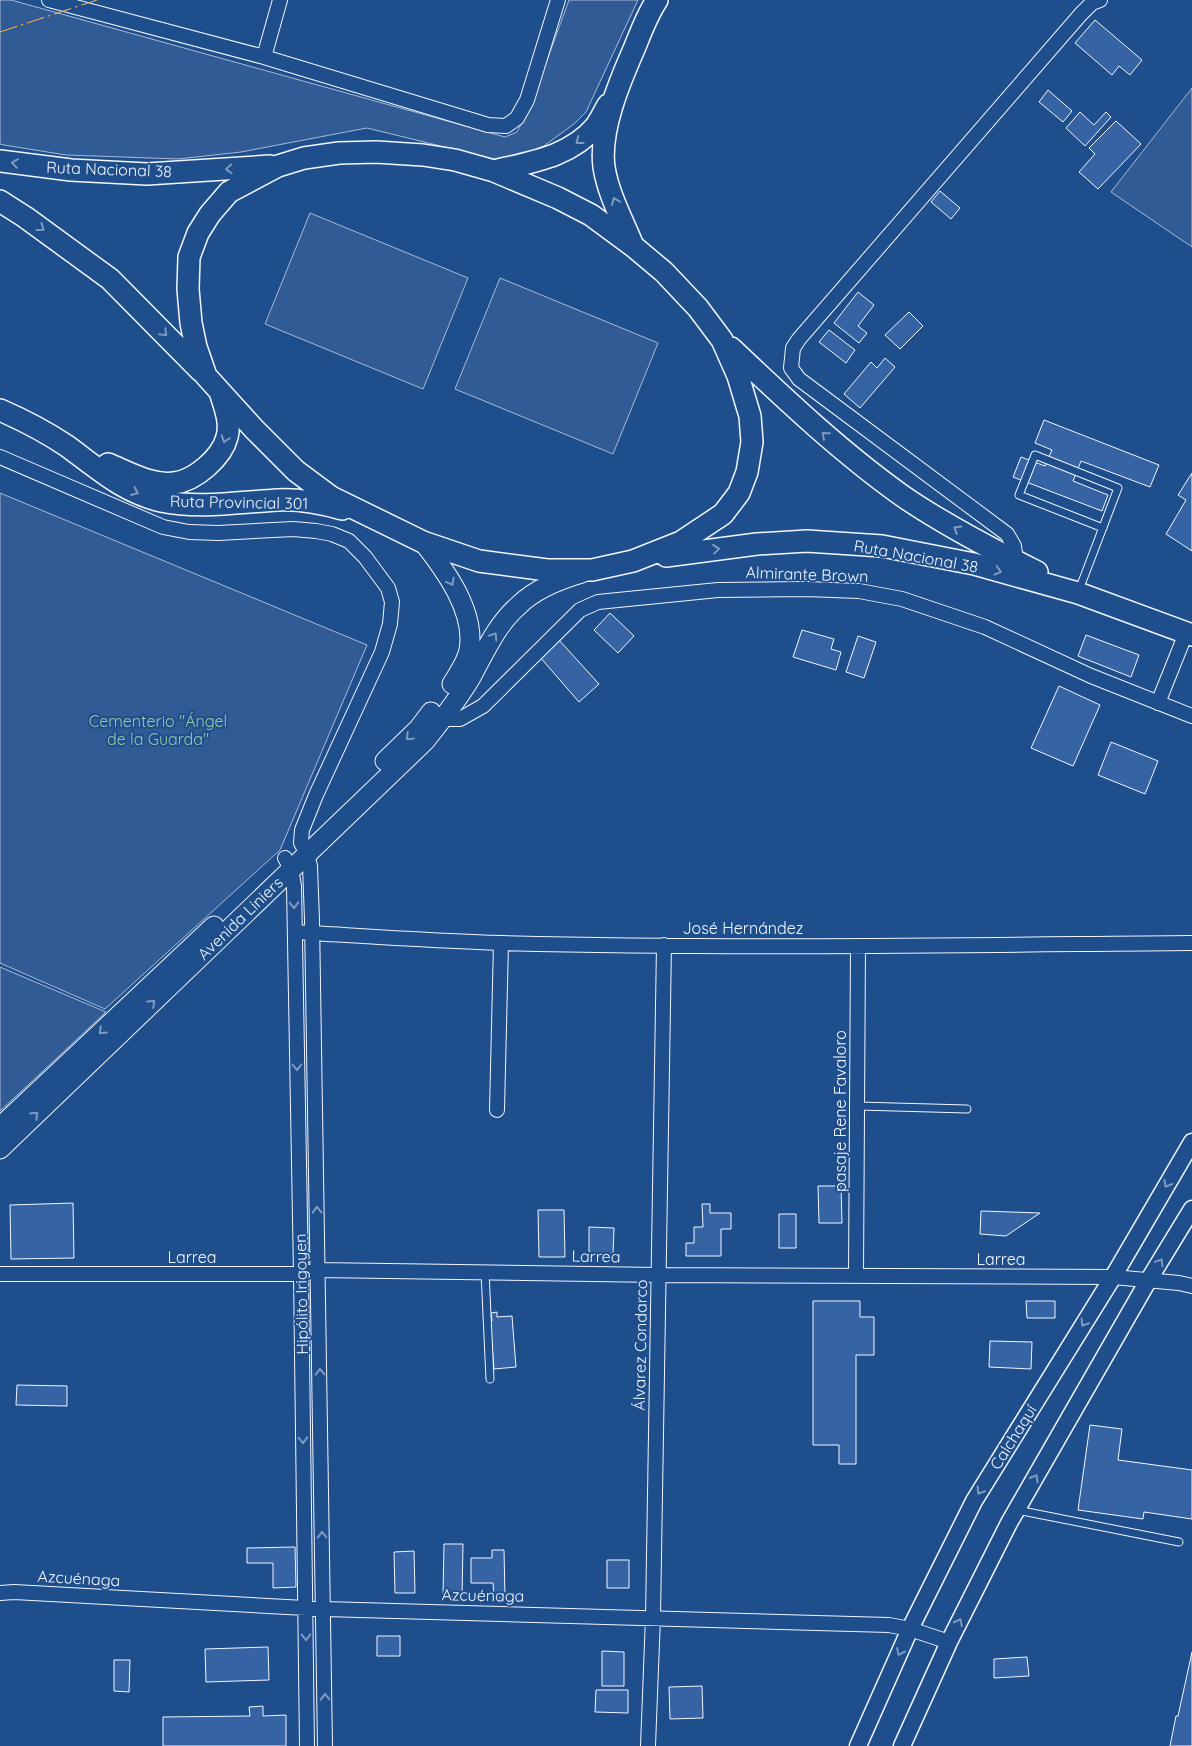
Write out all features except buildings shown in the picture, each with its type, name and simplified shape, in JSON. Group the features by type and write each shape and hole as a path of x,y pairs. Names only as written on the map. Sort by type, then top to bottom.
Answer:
{"main road":[{"path":"634,246 609,188 604,166 604,142 618,88 645,22 657,0"},
{"path":"494,171 565,151 596,125 618,88"},
{"path":"206,376 196,347 191,323 188,289 189,257 202,227 210,214 229,192 278,166 304,158 339,153 376,152 439,158 494,171 558,198 591,215 634,246 664,272 698,308 722,340 738,376 750,416 752,442 747,472 739,493 723,514 681,542 633,561 592,570 548,585 531,594 516,607 465,674"},
{"name":"Ruta Nacional 38","path":"0,161 71,170 147,174 278,166"},
{"path":"0,201 26,217 110,279 296,471 331,497 366,516 423,542 478,561 547,570 592,570"},
{"name":"Ruta Nacional 38","path":"722,340 783,398 835,443 905,497 988,547 1078,593"},
{"name":"Ruta Provincial 301","path":"66,446 152,482 174,484 192,478 207,467 222,448 228,436 228,417 220,392"},
{"name":"Ruta Provincial 301","path":"0,410 35,427 66,446 119,484 138,493 161,500 178,504 205,505 280,500 307,501 366,516"},
{"name":"Ruta Nacional 38","path":"633,561 709,549 757,544 807,541 882,546 974,564 1078,593 1189,634"},
{"path":"423,542 436,558 453,585 468,620 471,637 465,674"},
{"name":"Avenida Liniers","path":"304,848 419,728 465,674"},
{"name":"Avenida Liniers","path":"0,1127 304,848 425,741 442,719 465,674"},
{"name":"Avenida Liniers","path":"0,1149 288,863"}],"street":[{"path":"49,0 264,57 488,125 506,126 517,118 527,100 558,0"},
{"path":"264,57 280,0"},
{"path":"1016,561 1014,546 1007,534 799,379 791,368 794,348 799,339 1081,14 1092,3 1100,0"},
{"path":"0,422 35,427"},
{"path":"0,457 163,527 189,532 218,533 293,529 332,534 349,541 381,577 388,588 392,602 388,634 382,652 316,795 302,830 304,848"},
{"name":"Almirante Brown","path":"442,719 460,719 483,706 580,610 598,602 718,590 806,589 860,591 902,599 985,627 1091,676 1192,716"},
{"path":"1158,703 1189,634"},
{"name":"Hipólito Irigoyen","path":"304,848 310,866 312,933 325,1746"},
{"name":"Hipólito Irigoyen","path":"288,863 294,886 295,932 307,1746"},
{"name":"José Hernández","path":"295,932 501,943 664,945 858,946 1192,943"},
{"path":"497,1110 501,943"},
{"name":"Álvarez Condarco","path":"648,1746 653,1617 664,945"},
{"name":"pasaje Rene Favaloro","path":"856,1275 858,946"},
{"name":"Calchaquí","path":"858,1746 910,1629 974,1501 1113,1277 1192,1142"},
{"path":"902,1746 949,1642 1017,1509 1148,1281 1192,1209"},
{"name":"Larrea","path":"0,1274 301,1274 318,1270 659,1275 1113,1277 1192,1286"},
{"name":"Azcuénaga","path":"0,1588 7,1592 324,1609 889,1625 910,1629 949,1642"}],"lane":[{"path":"1078,593 1103,528 1118,488 1035,455 1019,494 1103,528"},
{"path":"858,1106 967,1109"},
{"path":"485,1272 490,1379"},
{"path":"1017,1509 1179,1542"}],"shaded area":[{"path":"0,0 11,0 505,137 517,132 530,107 569,0 638,0 586,112 574,124 537,151 502,161 367,128 241,152 178,159 66,155 0,144"},
{"path":"1192,88 1192,247 1111,192"},
{"path":"310,213 468,278 423,389 265,324"},
{"path":"500,278 658,343 613,454 455,389"},
{"name":"Cementerio \"Ángel de la Guarda\"","path":"0,493 367,645 280,850 105,1009 0,963"},
{"path":"0,967 106,1012 0,1111"}],"power":[{"path":"0,32 97,0"}]}
